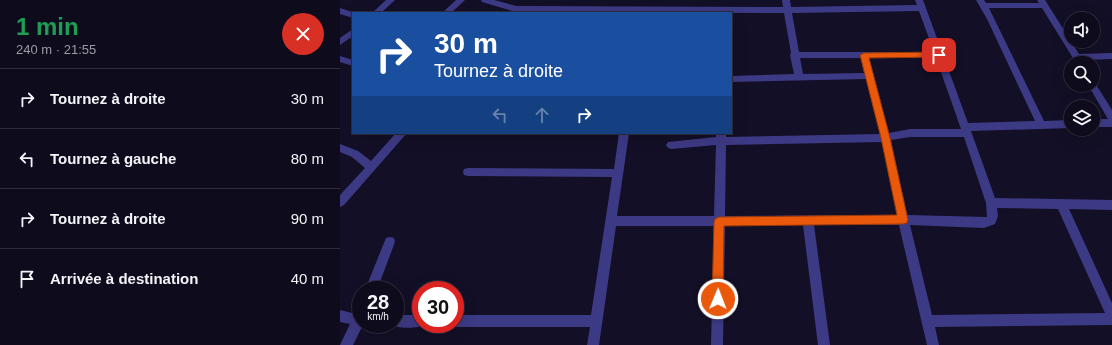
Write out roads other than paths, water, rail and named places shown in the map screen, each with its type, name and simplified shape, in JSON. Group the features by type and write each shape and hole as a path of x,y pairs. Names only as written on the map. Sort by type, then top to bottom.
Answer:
{"street":[{"path":"377,12 391,0"},
{"path":"447,12 461,0"},
{"path":"485,0 517,10 721,11 786,10 920,4 966,130 991,203 993,216 991,221 984,223 903,220 719,222 611,221"},
{"path":"517,10 532,0"},
{"path":"643,11 644,0"},
{"path":"786,0 786,10 799,77"},
{"path":"1041,125 982,3 1043,2 1076,56"},
{"path":"340,12 352,15"},
{"path":"340,42 352,33"},
{"path":"794,55 939,55"},
{"path":"864,55 886,138 903,220 933,345"},
{"path":"1100,57 1112,56"},
{"path":"340,59 352,64"},
{"path":"732,79 869,76"},
{"path":"1096,92 1112,118"},
{"path":"1100,123 1112,123"},
{"path":"671,145 721,137 886,138 910,133 1064,124"},
{"path":"340,202 401,134"},
{"path":"593,345 624,134"},
{"path":"717,345 721,137"},
{"path":"340,148 355,154 371,167"},
{"path":"468,172 618,173"},
{"path":"991,203 1112,205"},
{"path":"1061,204 1112,316"},
{"path":"808,220 824,345"},
{"path":"375,281 390,242"},
{"path":"340,316 352,318"},
{"path":"928,321 1112,319"},
{"path":"464,321 596,321"},
{"path":"346,345 352,333"}]}
